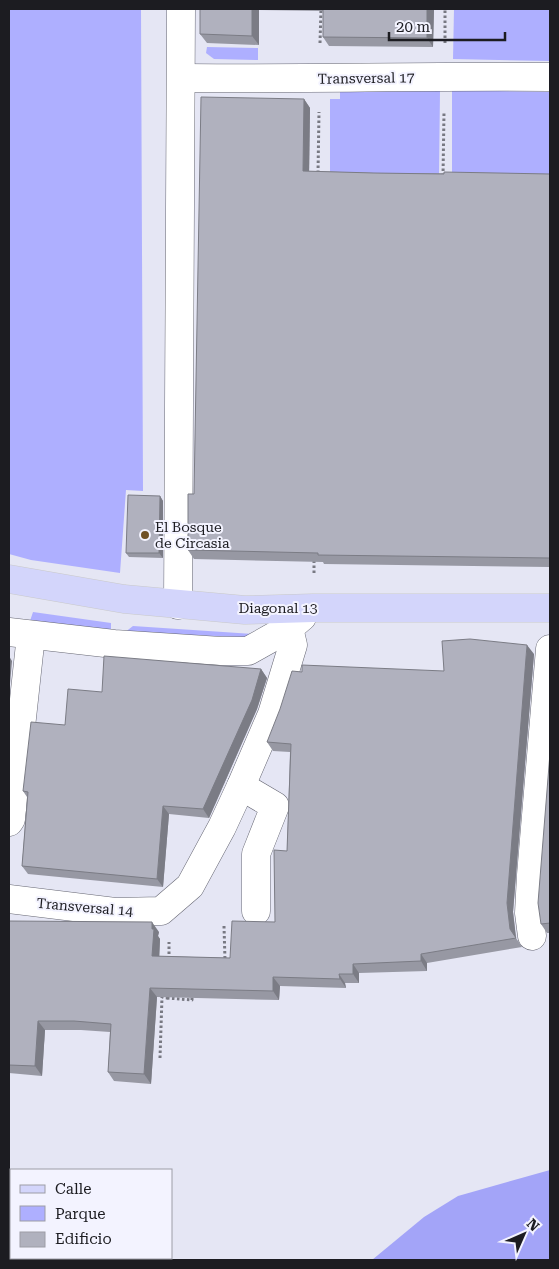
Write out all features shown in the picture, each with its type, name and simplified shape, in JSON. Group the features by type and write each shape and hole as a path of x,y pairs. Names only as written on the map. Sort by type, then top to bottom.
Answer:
{"main road":[{"name":"Diagonal 13","path":"9,579 124,598 245,610 313,608 550,608"}],"street":[{"path":"178,604 182,9"},
{"name":"Transversal 17","path":"182,78 550,77"},
{"path":"9,822 11,819 20,634 114,644 248,651 289,628 313,608"},
{"path":"161,911 190,886 222,827 241,786 272,714 293,645 289,628"},
{"path":"532,936 529,913 531,875 550,649"},
{"path":"241,786 275,806 256,854 256,912"},
{"name":"Transversal 14","path":"9,899 115,912 161,911"}],"path":[{"path":"443,185 444,76"},
{"path":"318,178 320,78"},
{"path":"313,608 314,558"},
{"path":"161,911 170,928 168,968"},
{"path":"167,998 168,988"},
{"path":"160,1058 162,998 192,1000 192,992"}],"green space":[{"path":"9,9 141,9 143,491 126,490 120,573 31,560 9,554"},
{"path":"454,9 550,9 550,61 453,59"},
{"path":"207,47 258,48 258,60 214,59 206,53"},
{"path":"340,89 440,91 439,177 330,175 330,99 340,99"},
{"path":"452,90 550,92 550,177 452,175"},
{"path":"33,612 111,623 111,632 30,621"},
{"path":"133,626 253,634 246,637 124,633"}],"shaded area":[{"path":"550,1170 550,1260 372,1260 424,1217 458,1196"},
{"path":"9,1239 10,1259 129,1259 129,1260 9,1260"}],"building":[{"path":"200,9 252,9 252,36 200,34"},
{"path":"323,9 427,9 427,38 323,37"},
{"path":"201,97 304,99 303,171 550,174 550,558 318,555 318,553 188,550 188,494 194,494"},
{"path":"128,495 160,496 159,553 126,553"},
{"path":"470,639 527,645 507,903 510,929 516,938 421,954 421,961 353,964 353,974 339,974 340,979 273,977 273,991 150,988 144,1074 108,1072 111,1024 74,1021 38,1021 35,1066 9,1065 9,921 152,922 152,929 154,929 152,956 230,958 232,921 275,922 274,850 287,851 291,744 267,742 292,671 302,672 302,665 444,671 442,641"},
{"path":"104,656 261,669 252,700 203,809 163,806 157,879 22,866 28,792 23,791 31,722 65,725 68,689 102,692"},
{"path":"550,753 550,923 541,924 538,903"}],"place":[{"name":"El Bosque de Circasia","path":"145,535"}]}
